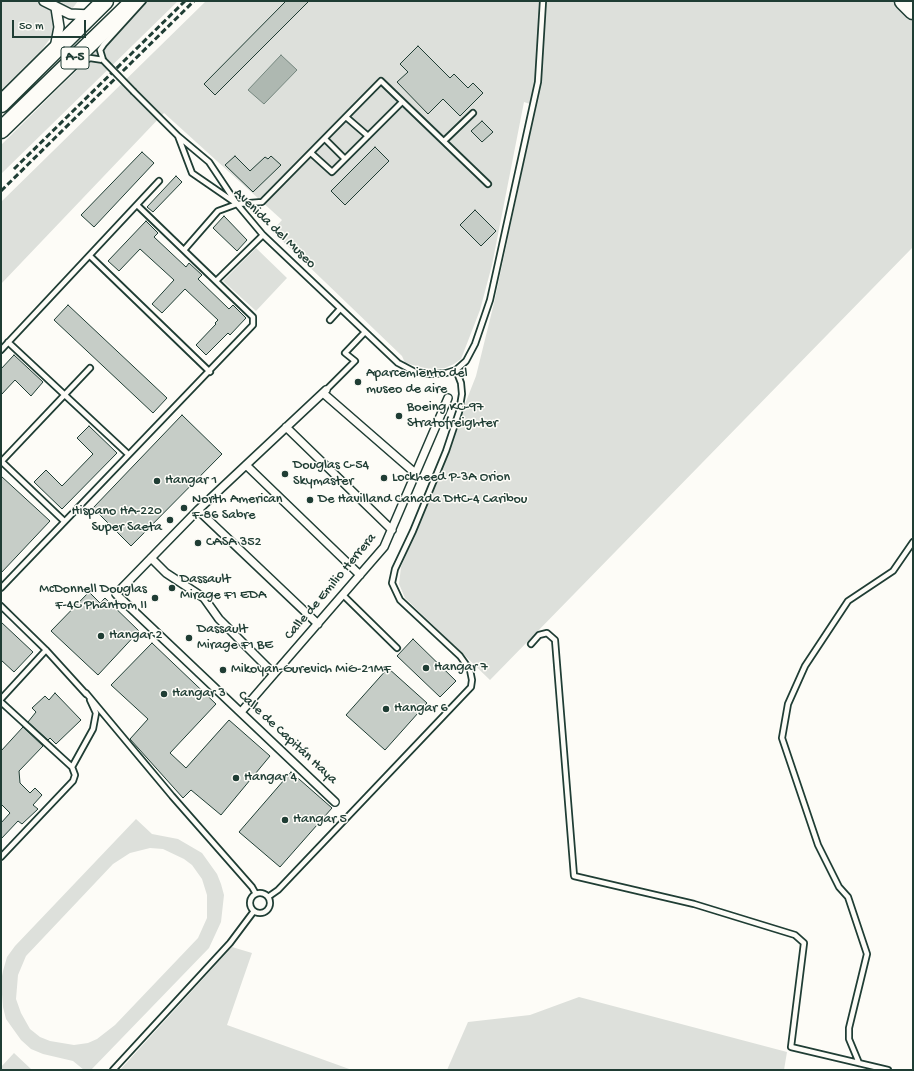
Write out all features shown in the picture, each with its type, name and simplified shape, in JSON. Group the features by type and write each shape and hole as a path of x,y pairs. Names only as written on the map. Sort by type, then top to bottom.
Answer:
{"highway":[{"name":"A-5","path":"1,104 105,1"},
{"name":"A-5","path":"1,130 134,1"},
{"path":"903,1 913,11"}],"street":[{"path":"44,1 70,14 91,15"},
{"path":"55,50 60,27 56,8"},
{"path":"274,674 219,619 204,598 166,573 151,558 198,510 324,392 415,474"},
{"name":"Calle de Emilio Herrera","path":"240,712 384,547 448,398"},
{"path":"286,427 392,530"},
{"path":"246,465 360,575"},
{"path":"198,510 318,624"},
{"name":"Calle de Capitán Haya","path":"151,558 116,594 335,802"}],"lane":[{"path":"45,87 85,60 90,58 103,60 100,50 104,44 143,1"},
{"path":"268,897 278,890 471,687 472,680 470,670 463,661 400,600 392,583 395,569 446,451 459,412 462,394 461,383 456,370 466,361 475,344 490,300 538,82 543,1"},
{"name":"Avenida del Museo","path":"103,60 177,134 192,173 237,204 263,234 382,349 398,363 415,372 430,374 456,370"},
{"path":"184,250 218,211 237,204 262,202 381,81 488,184"},
{"path":"311,153 332,172 402,102"},
{"path":"444,142 473,113"},
{"path":"1,135 16,114"},
{"path":"346,117 368,136"},
{"path":"177,134 209,162 237,204"},
{"path":"325,139 345,159"},
{"path":"1,350 159,181"},
{"path":"1,588 128,454 210,372 253,325 253,316 137,205"},
{"path":"216,281 263,234"},
{"path":"90,256 210,372"},
{"path":"330,320 340,309"},
{"path":"324,392 354,361 346,353 365,332"},
{"path":"8,342 128,454"},
{"path":"64,521 1,462 90,368"},
{"path":"859,1063 849,1039 849,1028 867,954 848,897 839,887 818,845 782,738 788,704 805,666 848,601 893,570 913,542"},
{"path":"343,595 397,648"},
{"path":"1,606 86,692 172,796 252,887 256,894"},
{"path":"530,644 539,635 547,633 555,640 574,876 694,904 795,935 804,943 791,1047 888,1070"},
{"path":"1,699 46,650"},
{"path":"72,767 93,729 96,713 86,692"},
{"path":"1,702 72,767 75,775 73,781 1,858"},
{"path":"262,893 268,897 270,902 268,908 260,912 254,911 250,902 256,894 262,893"},
{"path":"114,1070 230,944 254,911"}],"shaded area":[{"path":"1,1 78,1 38,55 1,90"},
{"path":"147,1 178,1 1,174 1,145"},
{"path":"206,1 913,1 913,247 490,680 405,598 399,584 401,567 476,376 494,303 536,106 524,102 492,265 480,310 461,359 445,368 429,369 405,363 402,356 272,231 282,220 164,113 1,284 1,202"},
{"path":"281,55 297,70 264,104 248,90"},
{"path":"256,248 287,278 256,311 223,281"},
{"path":"136,819 152,834 178,839 202,853 217,874 224,895 221,922 209,948 91,1070 84,1070 73,1061 43,1054 31,1049 21,1040 6,1019 3,1007 1,981 7,957 15,946","holes":["150,848 163,849 184,859 192,865 202,879 207,895 207,918 198,938 115,1025 97,1039 88,1043 74,1045 50,1041 40,1037 30,1029 21,1013 16,999 18,975 26,956 113,864 130,853"]},
{"path":"232,947 252,953 227,1025 352,1070 120,1070"},
{"path":"579,997 787,1052 784,1070 447,1070 468,1022 530,1015"},
{"path":"14,1053 32,1070 1,1070 1,1067"}],"building":[{"path":"286,1 309,1 215,95 204,84"},
{"path":"418,46 450,78 454,74 468,88 473,83 483,93 460,116 443,99 428,114 397,82 408,72 400,64"},
{"path":"482,121 493,132 482,142 471,131"},
{"path":"375,147 389,161 345,205 331,191"},
{"path":"142,152 154,163 94,227 81,215"},
{"path":"235,156 250,171 265,157 268,159 271,156 281,165 253,192 225,165"},
{"path":"176,176 182,182 153,212 147,207"},
{"path":"475,210 496,231 481,246 460,225"},
{"path":"224,216 247,240 237,251 213,228"},
{"path":"146,221 158,233 154,237 186,267 189,263 202,275 198,279 229,309 233,305 246,318 230,335 228,333 206,355 196,345 218,320 185,289 162,313 152,304 174,280 140,249 119,271 108,261"},
{"path":"68,305 167,398 153,413 54,320"},
{"path":"14,355 43,382 31,396 15,380 1,395 1,369"},
{"name":"Hangar 1","path":"182,415 222,454 131,546 93,508"},
{"path":"89,426 117,453 62,509 34,482 46,470 62,486 93,454 77,438"},
{"path":"1,476 50,521 1,573"},
{"name":"Hangar 2","path":"89,592 100,603 105,598 139,631 98,675 51,631"},
{"path":"1,622 33,652 14,672 1,660"},
{"name":"Hangar 7","path":"413,639 456,681 440,697 397,656"},
{"path":"152,643 216,704 170,753 186,768 229,720 270,756 221,815 191,790 183,798 130,739 148,719 111,685"},
{"name":"Hangar 6","path":"388,668 427,703 385,750 346,715"},
{"path":"55,693 81,720 56,744 50,738 48,740 28,722 36,712 32,708 45,696 49,700"},
{"path":"23,727 43,746 19,771 20,783 30,793 35,788 42,795 33,805 38,809 22,824 18,821 1,839 1,823 10,813 1,804 1,751"},
{"name":"Hangar 5","path":"291,772 332,808 280,867 239,832"}],"railway":[{"path":"14,169 185,1"},
{"path":"1,191 194,1"}],"place":[{"name":"Aparcemiento del museo de aire","path":"358,382"},
{"name":"Boeing KC-97 Stratofreighter","path":"399,416"},
{"name":"Douglas C-54 Skymaster","path":"285,474"},
{"name":"Lockheed P-3A Orion","path":"384,478"},
{"name":"Hangar 1","path":"157,481"},
{"name":"De Havilland Canada DHC-4 Caribou","path":"310,500"},
{"name":"North American F-86 Sabre","path":"184,508"},
{"name":"Hispano HA-220 Super Saeta","path":"170,520"},
{"name":"CASA 352","path":"198,543"},
{"name":"Dassault Mirage F1 EDA","path":"172,588"},
{"name":"McDonnell Douglas F-4C Phantom II","path":"155,598"},
{"name":"Hangar 2","path":"101,636"},
{"name":"Dassault Mirage F1 BE","path":"189,638"},
{"name":"Hangar 7","path":"426,668"},
{"name":"Mikoyan-Gurevich MiG-21MF","path":"223,670"},
{"name":"Hangar 3","path":"164,694"},
{"name":"Hangar 6","path":"386,709"},
{"name":"Hangar 4","path":"236,778"},
{"name":"Hangar 5","path":"285,820"}]}
